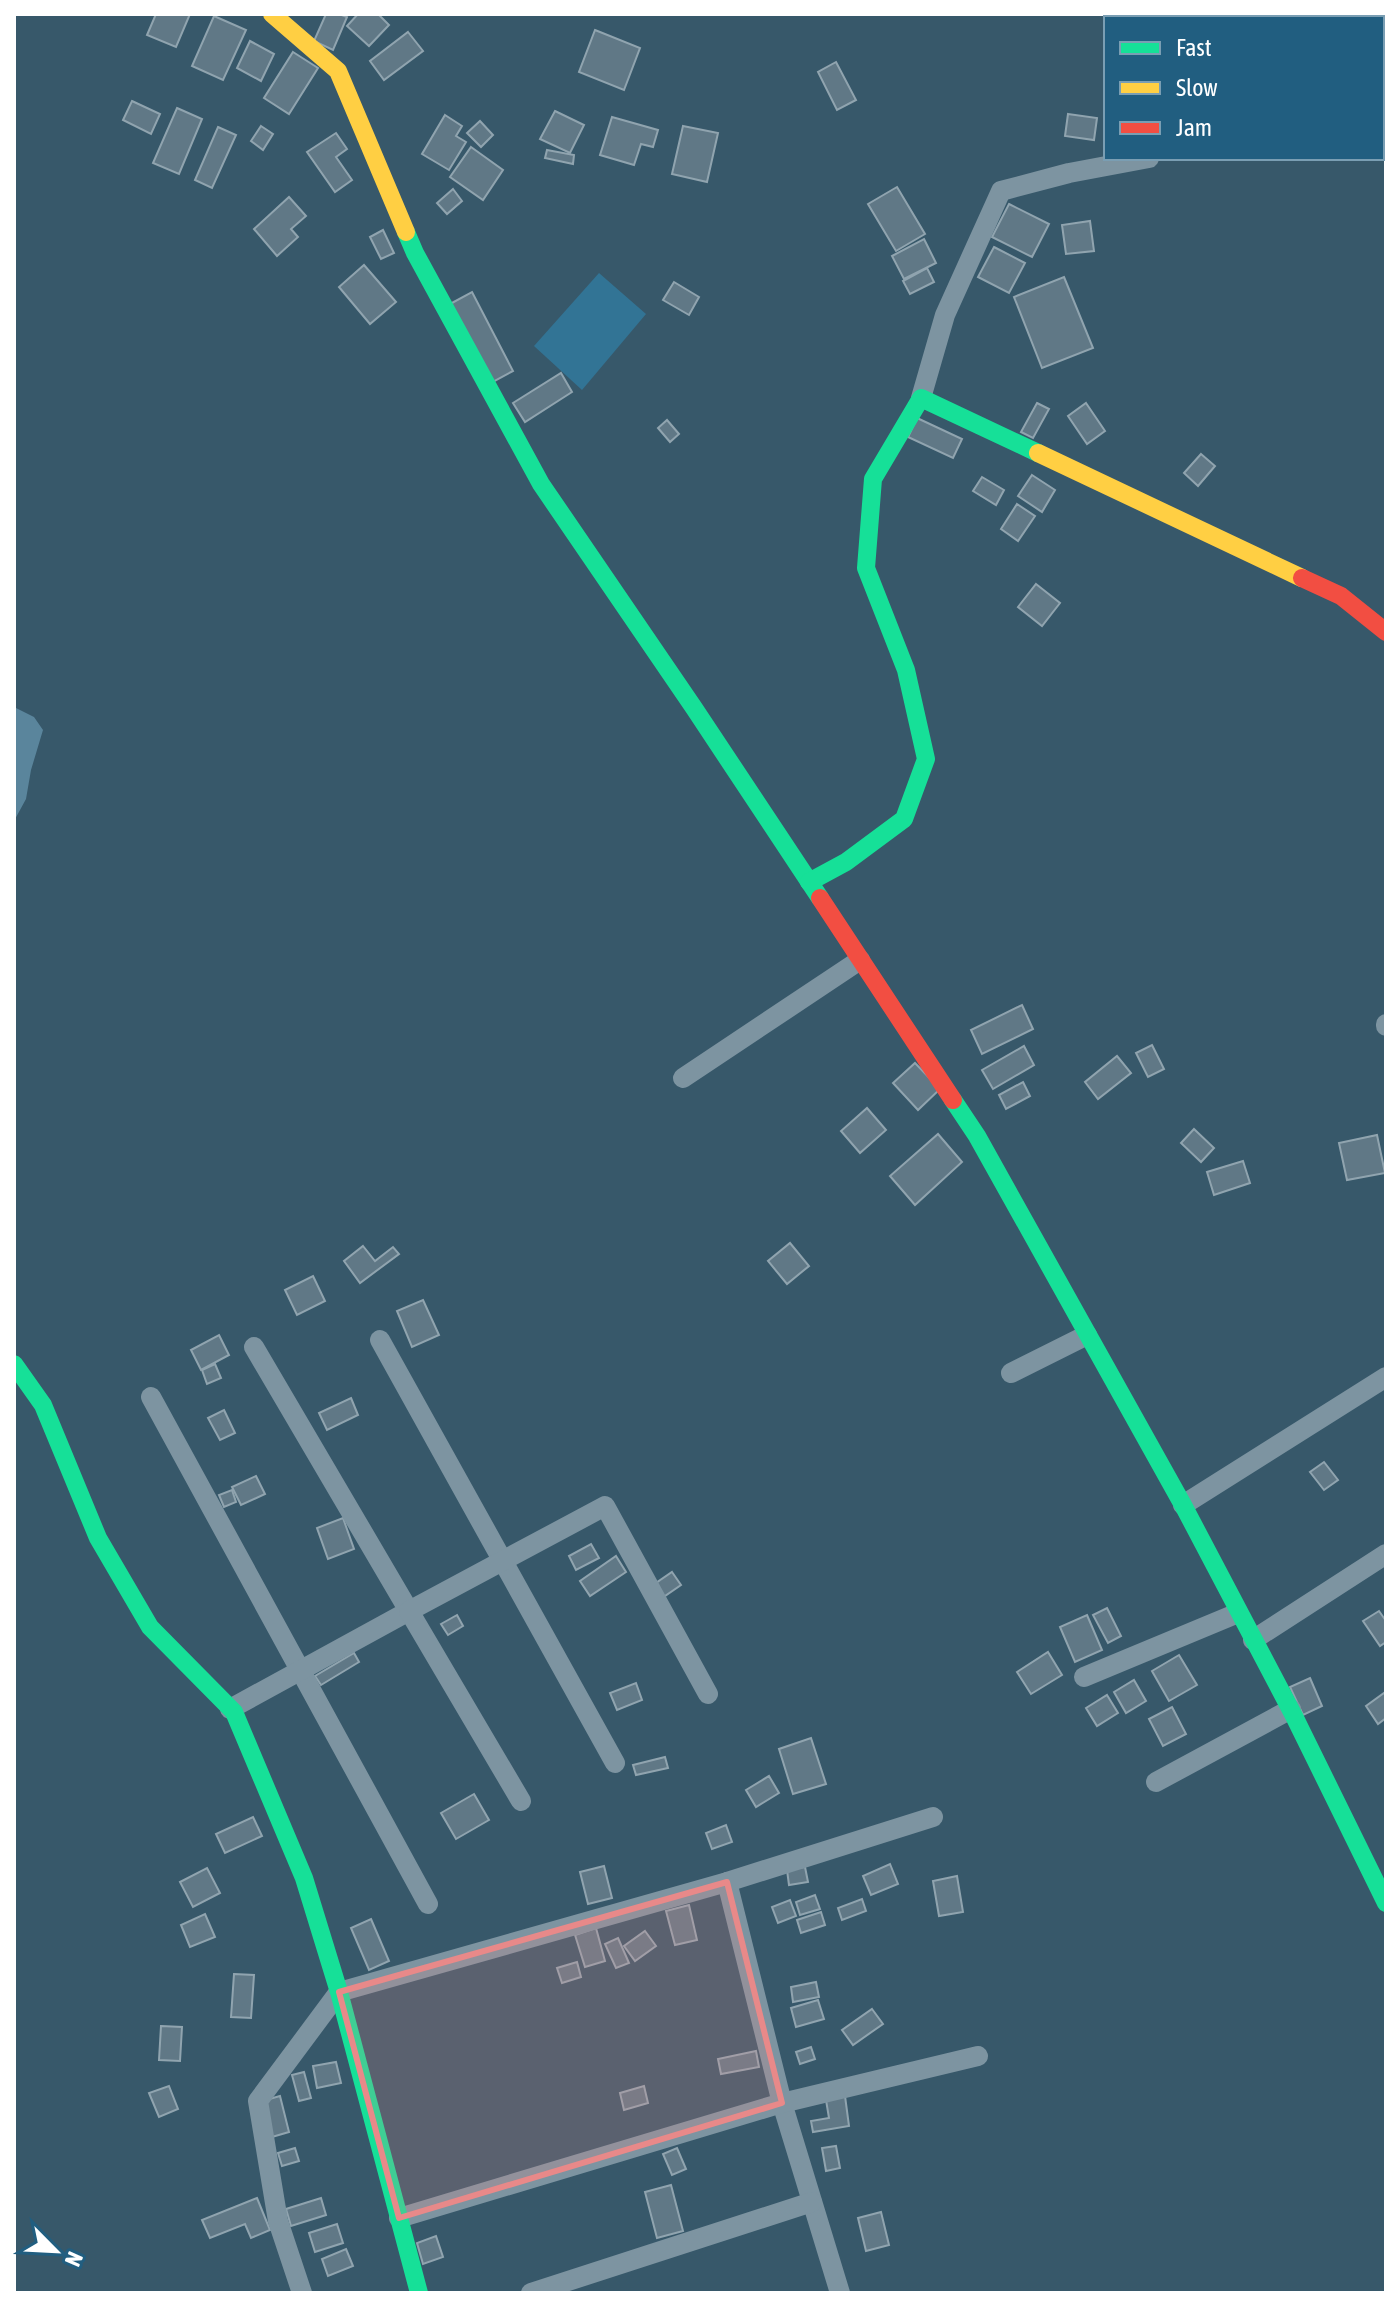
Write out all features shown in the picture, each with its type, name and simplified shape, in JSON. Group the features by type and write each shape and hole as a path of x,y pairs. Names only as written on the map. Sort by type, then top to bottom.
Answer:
{"street":[{"path":"272,14 338,71 415,253 541,484 694,708 977,1136 1183,1505 1291,1709 1386,1903"},
{"path":"809,882 846,862 904,819 926,759 906,670 866,568 873,479 921,398 945,315 1001,191 1069,173 1138,160"},
{"path":"921,398 1341,596 1386,632"},
{"path":"683,1078 860,960"},
{"path":"1011,1373 1087,1335"},
{"path":"380,1340 615,1763"},
{"path":"254,1347 521,1801"},
{"path":"14,1364 43,1405 98,1538 150,1627 234,1712 304,1878 339,1992 419,2293"},
{"path":"1183,1505 1386,1377"},
{"path":"151,1397 428,1904"},
{"path":"230,1709 605,1506 708,1694"},
{"path":"1253,1640 1386,1554"},
{"path":"1084,1677 1238,1613"},
{"path":"1156,1782 1291,1709"},
{"path":"302,2293 278,2221 258,2101 339,1992 727,1882 933,1817"},
{"path":"727,1882 782,2103 840,2293"},
{"path":"399,2218 782,2103 978,2056"},
{"path":"531,2293 812,2202"}],"highlighted area":[{"path":"727,1882 782,2103 399,2218 339,1992"}],"shaded area":[{"path":"599,273 646,314 582,390 534,346"},
{"path":"14,707 34,717 43,730 26,799 14,821"}],"building":[{"path":"156,14 190,14 176,47 147,35"},
{"path":"326,14 347,17 333,50 314,41"},
{"path":"358,14 382,14 380,16 389,25 369,46 347,26"},
{"path":"214,16 246,30 223,80 192,66"},
{"path":"595,30 640,48 624,90 579,72"},
{"path":"408,32 423,51 384,80 370,61"},
{"path":"250,41 274,54 261,81 237,68"},
{"path":"293,52 318,68 289,114 264,98"},
{"path":"836,62 856,100 837,110 818,72"},
{"path":"132,101 160,114 151,134 123,120"},
{"path":"177,108 202,119 179,174 153,163"},
{"path":"555,111 584,125 570,153 540,139"},
{"path":"1068,114 1097,118 1094,140 1065,136"},
{"path":"445,115 462,126 456,136 466,142 449,170 422,154"},
{"path":"612,117 658,130 653,147 641,144 634,165 600,155"},
{"path":"480,121 493,135 481,147 467,133"},
{"path":"261,126 273,134 263,150 251,141"},
{"path":"683,126 718,133 707,182 672,174"},
{"path":"218,127 236,135 212,188 195,180"},
{"path":"336,133 347,149 336,157 352,180 335,192 307,152"},
{"path":"471,147 503,170 483,200 450,177"},
{"path":"547,150 574,155 573,164 545,158"},
{"path":"897,187 925,234 896,251 868,204"},
{"path":"453,189 462,201 447,214 437,203"},
{"path":"289,197 306,216 291,229 298,237 277,256 254,229"},
{"path":"1009,204 1049,224 1032,257 992,237"},
{"path":"1090,221 1094,251 1066,254 1062,225"},
{"path":"383,230 394,253 381,259 370,237"},
{"path":"924,239 936,263 904,279 892,256"},
{"path":"994,247 1025,263 1009,293 978,277"},
{"path":"364,265 396,302 370,324 339,287"},
{"path":"927,268 934,282 910,294 903,281"},
{"path":"1064,277 1093,348 1042,368 1014,297"},
{"path":"674,282 699,297 689,315 663,300"},
{"path":"472,292 513,371 491,383 450,304"},
{"path":"561,373 572,392 525,422 513,403"},
{"path":"1037,403 1049,409 1033,438 1021,432"},
{"path":"1086,403 1105,431 1087,444 1068,416"},
{"path":"917,418 962,439 953,458 908,437"},
{"path":"667,420 679,434 670,442 658,428"},
{"path":"1201,454 1215,466 1198,486 1184,473"},
{"path":"1032,475 1055,490 1042,512 1018,496"},
{"path":"982,477 1004,490 996,505 973,491"},
{"path":"1017,504 1035,516 1018,541 1001,529"},
{"path":"1036,584 1060,603 1042,626 1018,607"},
{"path":"1022,1005 1033,1029 982,1054 971,1030"},
{"path":"1152,1045 1164,1069 1148,1077 1136,1053"},
{"path":"1024,1046 1034,1065 993,1089 982,1070"},
{"path":"1117,1056 1131,1073 1098,1099 1085,1082"},
{"path":"915,1063 940,1089 918,1110 893,1083"},
{"path":"1023,1082 1030,1096 1006,1109 999,1095"},
{"path":"867,1108 886,1130 860,1153 841,1131"},
{"path":"1194,1129 1214,1148 1201,1162 1181,1143"},
{"path":"938,1134 962,1162 915,1205 890,1176"},
{"path":"1377,1135 1385,1173 1347,1180 1339,1143"},
{"path":"1243,1161 1250,1183 1214,1195 1207,1172"},
{"path":"790,1243 809,1266 787,1284 768,1261"},
{"path":"363,1246 375,1261 393,1247 399,1254 360,1283 344,1261"},
{"path":"313,1276 325,1301 297,1315 285,1290"},
{"path":"423,1300 439,1335 412,1347 397,1311"},
{"path":"219,1335 229,1355 201,1370 191,1350"},
{"path":"215,1364 221,1378 207,1384 202,1370"},
{"path":"351,1398 358,1415 327,1430 319,1413"},
{"path":"224,1410 235,1433 220,1440 208,1418"},
{"path":"1324,1462 1338,1480 1324,1490 1310,1472"},
{"path":"256,1476 265,1494 241,1505 232,1487"},
{"path":"232,1490 236,1502 224,1507 219,1495"},
{"path":"343,1518 354,1549 328,1559 317,1528"},
{"path":"591,1544 599,1558 576,1570 569,1556"},
{"path":"616,1556 626,1572 590,1596 580,1581"},
{"path":"672,1572 681,1585 662,1598 653,1585"},
{"path":"1107,1608 1121,1636 1108,1643 1093,1615"},
{"path":"1379,1611 1386,1621 1386,1642 1380,1646 1363,1621"},
{"path":"457,1615 463,1626 448,1635 441,1624"},
{"path":"1087,1615 1102,1650 1075,1662 1060,1627"},
{"path":"1048,1652 1062,1675 1031,1694 1017,1672"},
{"path":"354,1653 359,1662 321,1685 315,1676"},
{"path":"1179,1655 1197,1685 1169,1701 1152,1671"},
{"path":"1310,1678 1322,1706 1303,1715 1290,1687"},
{"path":"1134,1680 1146,1701 1126,1713 1114,1692"},
{"path":"636,1683 642,1700 617,1710 610,1693"},
{"path":"1384,1693 1386,1718 1378,1724 1366,1706"},
{"path":"1107,1695 1118,1713 1097,1726 1086,1708"},
{"path":"1172,1707 1186,1734 1163,1746 1149,1719"},
{"path":"811,1738 826,1784 793,1794 779,1749"},
{"path":"665,1757 668,1768 636,1775 633,1765"},
{"path":"769,1776 779,1793 756,1807 746,1790"},
{"path":"474,1794 489,1820 456,1839 441,1813"},
{"path":"253,1817 262,1836 225,1853 216,1834"},
{"path":"726,1825 732,1842 712,1849 706,1833"},
{"path":"890,1864 898,1884 871,1895 863,1876"},
{"path":"604,1866 612,1898 588,1904 580,1872"},
{"path":"805,1867 808,1882 789,1885 787,1870"},
{"path":"207,1868 220,1893 193,1907 180,1882"},
{"path":"957,1876 963,1912 939,1916 933,1881"},
{"path":"815,1895 820,1909 800,1915 796,1902"},
{"path":"862,1899 866,1911 842,1920 838,1908"},
{"path":"790,1900 796,1916 778,1923 772,1907"},
{"path":"689,1905 697,1940 675,1945 666,1911"},
{"path":"821,1912 825,1925 801,1933 797,1920"},
{"path":"205,1914 215,1937 190,1947 181,1925"},
{"path":"371,1919 389,1961 369,1970 351,1928"},
{"path":"596,1928 605,1961 585,1967 575,1935"},
{"path":"645,1931 656,1946 635,1961 624,1946"},
{"path":"618,1938 629,1963 616,1968 605,1944"},
{"path":"577,1962 581,1977 562,1983 557,1968"},
{"path":"234,1974 254,1975 251,2018 231,2017"},
{"path":"816,1982 819,1997 793,2002 791,1987"},
{"path":"818,2000 824,2019 796,2027 791,2008"},
{"path":"872,2009 883,2024 853,2045 842,2030"},
{"path":"161,2026 182,2027 180,2061 159,2060"},
{"path":"811,2047 815,2059 800,2064 796,2052"},
{"path":"756,2051 759,2067 721,2074 718,2059"},
{"path":"336,2062 341,2083 317,2088 313,2066"},
{"path":"304,2072 311,2098 299,2101 292,2075"},
{"path":"169,2086 178,2109 159,2117 149,2093"},
{"path":"644,2086 648,2103 624,2110 620,2093"},
{"path":"280,2096 289,2132 272,2137 262,2101"},
{"path":"845,2096 849,2126 813,2132 811,2121 829,2118 826,2100"},
{"path":"836,2146 840,2168 826,2171 822,2148"},
{"path":"295,2148 299,2161 282,2166 278,2153"},
{"path":"677,2148 686,2169 672,2175 663,2154"},
{"path":"671,2185 683,2231 657,2238 645,2192"},
{"path":"257,2198 270,2230 251,2238 245,2224 210,2238 202,2220"},
{"path":"321,2198 326,2215 291,2226 286,2209"},
{"path":"881,2212 889,2245 866,2251 858,2218"},
{"path":"337,2224 343,2243 315,2252 309,2233"},
{"path":"436,2236 443,2257 423,2264 417,2243"},
{"path":"346,2249 353,2266 328,2276 322,2259"}],"traffic: fast":[{"path":"406,232 541,484 820,898"},
{"path":"809,882 846,862 904,819 926,759 906,670 866,568 873,479 921,398 1038,453"},
{"path":"953,1100 977,1136 1183,1505 1294,1716 1386,1903"},
{"path":"14,1364 43,1405 98,1538 150,1627 234,1712 304,1878 339,1992 419,2293"}],"traffic: slow":[{"path":"272,14 338,71 406,232"},
{"path":"1038,453 1302,578"}],"traffic: jam":[{"path":"1302,578 1341,596 1386,632"},
{"path":"820,898 953,1100"}]}
